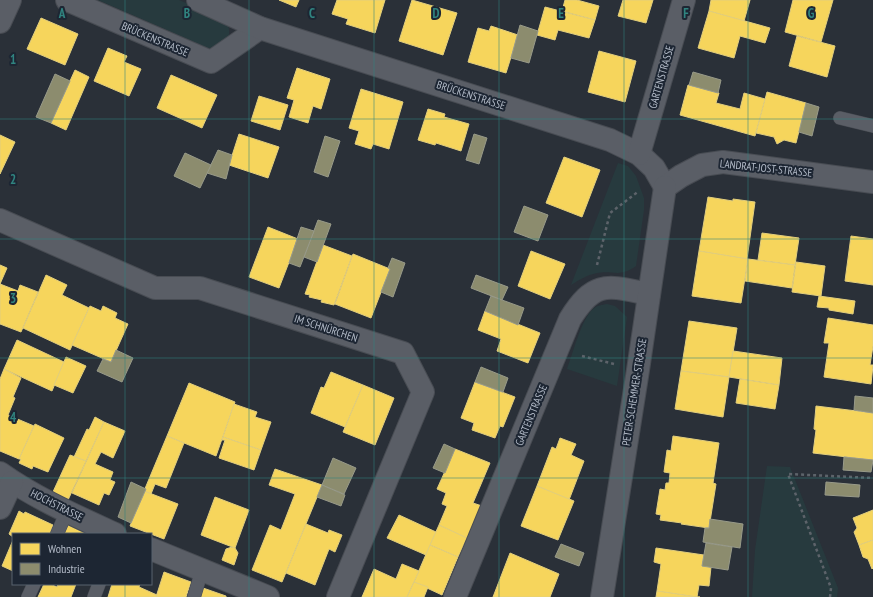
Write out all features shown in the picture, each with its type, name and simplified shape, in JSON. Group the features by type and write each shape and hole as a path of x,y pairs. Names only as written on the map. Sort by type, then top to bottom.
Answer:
{"street":[{"path":"0,22 10,0"},
{"name":"BRÜCKENSTRASSE","path":"66,0 211,62 260,28"},
{"name":"BRÜCKENSTRASSE","path":"198,0 260,28 610,140 639,154 654,168 654,187"},
{"name":"GARTENSTRASSE","path":"639,154 684,0"},
{"name":"LANDRAT-JOST-STRASSE","path":"654,187 681,176 702,165 723,162 873,182"},
{"name":"PETER-SCHEMMER-STRASSE","path":"602,597 649,294 654,187"},
{"name":"IM SCHNÜRCHEN","path":"0,220 155,288 200,288 403,353 423,392 338,597"},
{"name":"GARTENSTRASSE","path":"455,597 570,319 578,306 588,296 600,288 614,287 649,294"},
{"path":"0,508 6,478"},
{"name":"HOCHSTRASSE","path":"6,478 67,511 113,533"},
{"path":"152,549 268,597"}],"lane":[{"path":"840,118 873,126"},
{"path":"57,533 67,511"},
{"path":"194,597 202,570"},
{"path":"28,597 34,585"},
{"path":"94,597 99,585"}],"path":[{"path":"588,296 610,213 654,187"},
{"path":"830,597 831,588 788,474 873,478"}],"green space":[{"path":"98,0 179,0 223,19 229,29 228,40 217,49 208,48"},
{"path":"618,163 628,166 636,176 644,198 644,210 636,266 621,273 603,272 593,274 571,285"},
{"path":"607,304 615,306 627,317 617,386 567,369 581,329 589,314 596,307"},
{"path":"767,466 790,467 838,588 837,597 752,597 755,550"}],"building: Wohnen":[{"path":"279,0 299,0 296,7"},
{"path":"337,0 385,0 375,33 346,24 348,19 332,14"},
{"path":"412,0 457,13 443,55 399,41"},
{"path":"565,0 577,0 599,6 595,20 562,11"},
{"path":"623,0 653,0 646,23 618,16"},
{"path":"711,0 750,0 744,21 709,11"},
{"path":"793,0 833,0 821,42 785,32"},
{"path":"545,7 595,20 589,38 558,30 555,40 537,35"},
{"path":"709,11 770,28 765,43 740,36 734,58 698,48"},
{"path":"41,18 78,34 65,65 27,49"},
{"path":"491,26 518,35 506,73 468,62 478,28 489,31"},
{"path":"797,36 835,46 827,77 789,66"},
{"path":"108,48 127,56 124,62 141,69 129,96 94,81"},
{"path":"599,51 636,61 625,102 588,92"},
{"path":"297,68 330,79 321,109 313,106 308,123 289,117 294,100 287,98"},
{"path":"75,70 89,77 66,130 51,123"},
{"path":"171,75 217,95 202,128 157,108"},
{"path":"688,85 719,93 716,103 740,109 744,93 765,99 755,136 680,115"},
{"path":"361,89 403,102 389,149 373,144 371,149 355,144 359,131 349,128"},
{"path":"767,92 806,103 796,143 784,140 777,144 774,137 756,133"},
{"path":"259,96 288,105 280,130 251,121"},
{"path":"428,109 445,114 444,117 469,124 461,151 436,143 435,145 418,140"},
{"path":"239,134 279,147 268,178 229,165"},
{"path":"0,135 15,142 0,174"},
{"path":"564,157 600,170 582,217 546,203"},
{"path":"708,197 733,201 733,199 755,202 747,259 699,251"},
{"path":"268,227 298,239 279,288 249,277"},
{"path":"762,233 799,238 795,265 758,260"},
{"path":"851,236 873,239 873,285 845,281"},
{"path":"323,245 352,256 334,305 321,302 322,300 309,297 310,295 305,294"},
{"path":"531,251 565,264 550,299 518,286"},
{"path":"699,251 748,259 741,303 692,296"},
{"path":"353,254 390,269 371,318 335,304"},
{"path":"748,259 795,265 792,288 745,281"},
{"path":"796,262 825,266 821,296 792,292"},
{"path":"0,265 7,268 0,284"},
{"path":"46,275 67,285 62,295 89,308 70,350 23,328"},
{"path":"0,284 18,291 20,285 38,292 21,332 0,324"},
{"path":"819,296 855,301 853,314 829,310 829,308 817,307"},
{"path":"90,306 101,311 103,306 117,313 115,318 128,324 111,362 72,345"},
{"path":"485,311 540,333 528,363 497,351 501,339 478,330"},
{"path":"828,318 873,325 873,346 870,365 873,365 871,384 824,377 829,343 824,343"},
{"path":"689,321 737,328 729,377 681,371"},
{"path":"17,340 64,362 52,391 4,369"},
{"path":"733,351 782,358 779,385 729,377"},
{"path":"66,357 86,366 73,393 54,385"},
{"path":"4,369 21,378 13,397 15,398 8,415 34,426 19,459 0,451 0,379"},
{"path":"681,371 729,377 723,417 675,409"},
{"path":"331,372 363,385 345,427 311,413 321,387 324,388"},
{"path":"740,379 779,385 775,409 736,403"},
{"path":"475,382 515,397 503,427 500,426 495,438 472,430 474,423 461,418"},
{"path":"189,383 235,402 216,456 167,436"},
{"path":"363,385 394,398 375,445 343,432"},
{"path":"234,404 257,412 255,417 271,422 261,450 223,437"},
{"path":"816,406 873,413 873,460 813,453 816,430 814,429"},
{"path":"95,417 104,422 86,461 74,457 87,429 89,430"},
{"path":"104,422 125,431 113,458 101,452 95,464 113,472 110,480 115,482 109,495 104,493 99,505 72,493"},
{"path":"35,424 64,438 48,472 33,466 32,469 19,463 21,459 19,459"},
{"path":"167,436 184,443 166,488 155,484 151,494 144,491"},
{"path":"673,436 719,443 713,483 716,484 709,528 660,520 661,515 656,514 660,489 665,490 666,483 669,483 670,473 664,472 667,450 671,451"},
{"path":"223,437 261,450 254,470 219,458 225,440 222,440"},
{"path":"560,438 576,444 571,455 584,461 569,500 537,486 552,447 556,449"},
{"path":"455,449 490,463 473,503 482,506 468,539 439,525 447,506 442,504 446,493 437,489"},
{"path":"70,455 86,461 68,500 52,494"},
{"path":"275,469 322,485 282,582 252,570 270,525 281,530 295,494 269,485"},
{"path":"537,486 574,501 558,540 521,526"},
{"path":"144,491 178,504 164,539 152,534 152,533 130,526"},
{"path":"215,497 249,510 235,548 201,535"},
{"path":"873,510 873,540 859,545 854,532 857,528 853,518"},
{"path":"19,511 24,514 25,512 53,525 50,533 12,533 12,536 9,534"},
{"path":"399,515 436,532 426,555 387,538"},
{"path":"306,524 328,533 329,530 342,535 335,552 329,549 315,585 286,573"},
{"path":"68,525 85,533 64,533"},
{"path":"439,525 467,538 458,557 430,545"},
{"path":"873,540 872,569 868,559 863,557 859,545"},
{"path":"12,542 12,571 2,566"},
{"path":"430,545 458,557 442,595 414,582"},
{"path":"232,547 235,548 238,553 234,565 222,560 226,549"},
{"path":"656,548 704,555 702,566 711,567 709,586 699,585 697,597 657,591 661,564 654,562"},
{"path":"510,553 559,574 550,597 493,597"},
{"path":"402,564 419,571 407,597 362,597 374,569 396,579"},
{"path":"164,572 191,582 186,597 156,597"},
{"path":"414,582 428,587 424,597 407,597"},
{"path":"44,585 52,585 57,587 58,585 76,585 71,597 38,597"},
{"path":"112,585 140,585 139,587 157,595 156,597 108,597"},
{"path":"203,588 226,596 226,597 200,597"},
{"path":"657,591 697,597 656,597"}],"building: Industrie":[{"path":"520,25 538,31 529,63 511,58"},
{"path":"693,72 721,80 718,93 689,85"},
{"path":"55,74 70,81 51,123 36,117"},
{"path":"806,103 819,107 812,136 799,132"},
{"path":"474,134 487,138 479,164 466,160"},
{"path":"325,136 340,141 328,177 314,172"},
{"path":"218,150 232,155 226,179 207,173"},
{"path":"185,153 211,165 200,188 174,176"},
{"path":"524,206 548,215 538,241 514,232"},
{"path":"318,220 331,224 317,262 304,257"},
{"path":"301,227 314,231 300,267 289,263"},
{"path":"392,258 405,263 393,297 381,292 390,269 388,268"},
{"path":"476,275 508,287 502,300 471,288"},
{"path":"491,296 524,308 518,325 485,311"},
{"path":"116,350 133,358 122,382 97,371 103,359 111,362"},
{"path":"481,367 508,378 503,392 475,382"},
{"path":"855,396 873,398 873,413 854,410"},
{"path":"444,444 455,449 445,473 433,468"},
{"path":"844,457 873,460 871,472 843,470"},
{"path":"333,458 356,468 344,494 322,485"},
{"path":"131,482 146,489 131,523 118,517"},
{"path":"826,482 860,485 859,497 825,495"},
{"path":"322,485 345,495 341,506 317,497"},
{"path":"710,519 743,524 740,548 703,542 705,528 709,528"},
{"path":"706,543 732,547 728,570 702,566"},
{"path":"561,544 584,553 579,566 555,557"}]}
